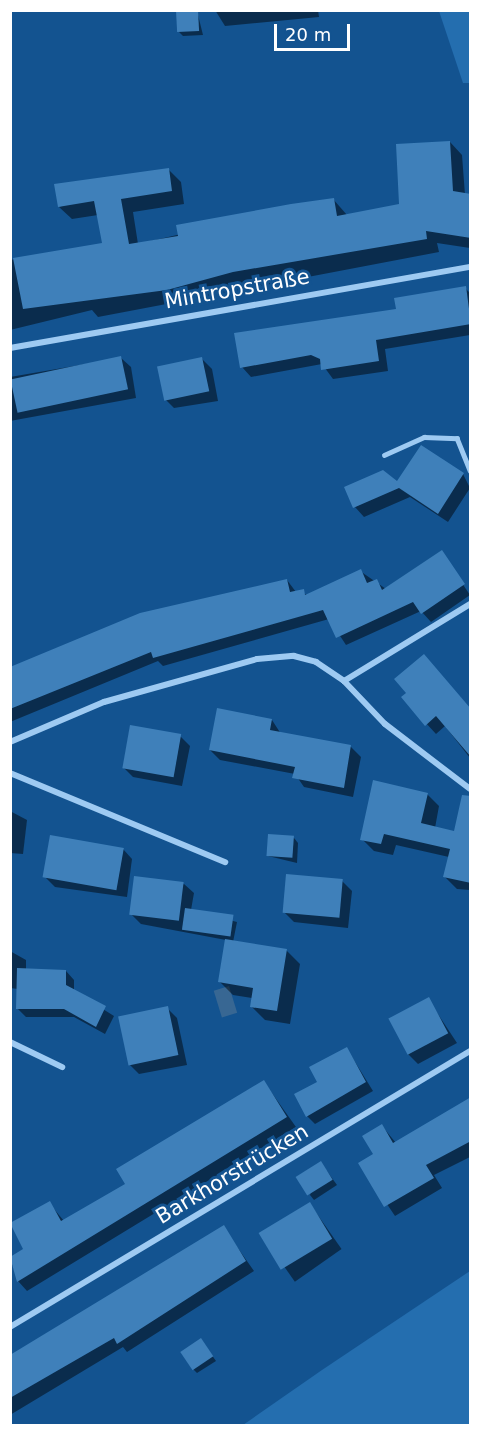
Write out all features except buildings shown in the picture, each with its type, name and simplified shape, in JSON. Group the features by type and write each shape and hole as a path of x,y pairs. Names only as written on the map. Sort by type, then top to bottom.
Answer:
{"street":[{"name":"Mintropstraße","path":"10,348 471,267"},
{"path":"344,681 471,604"},
{"path":"10,742 104,702 257,659 294,656 316,662 344,681 385,724 471,789"},
{"path":"10,773 225,862"},
{"path":"10,1042 62,1066"},
{"name":"Barkhorstrücken","path":"10,1327 471,1051"}],"lane":[{"path":"384,455 424,437 457,438 471,470"}],"shaded area":[{"path":"439,11 470,11 470,83 463,83"},
{"path":"229,986 237,1013 222,1017 214,991"},
{"path":"470,1271 470,1425 243,1425 322,1370"}]}
